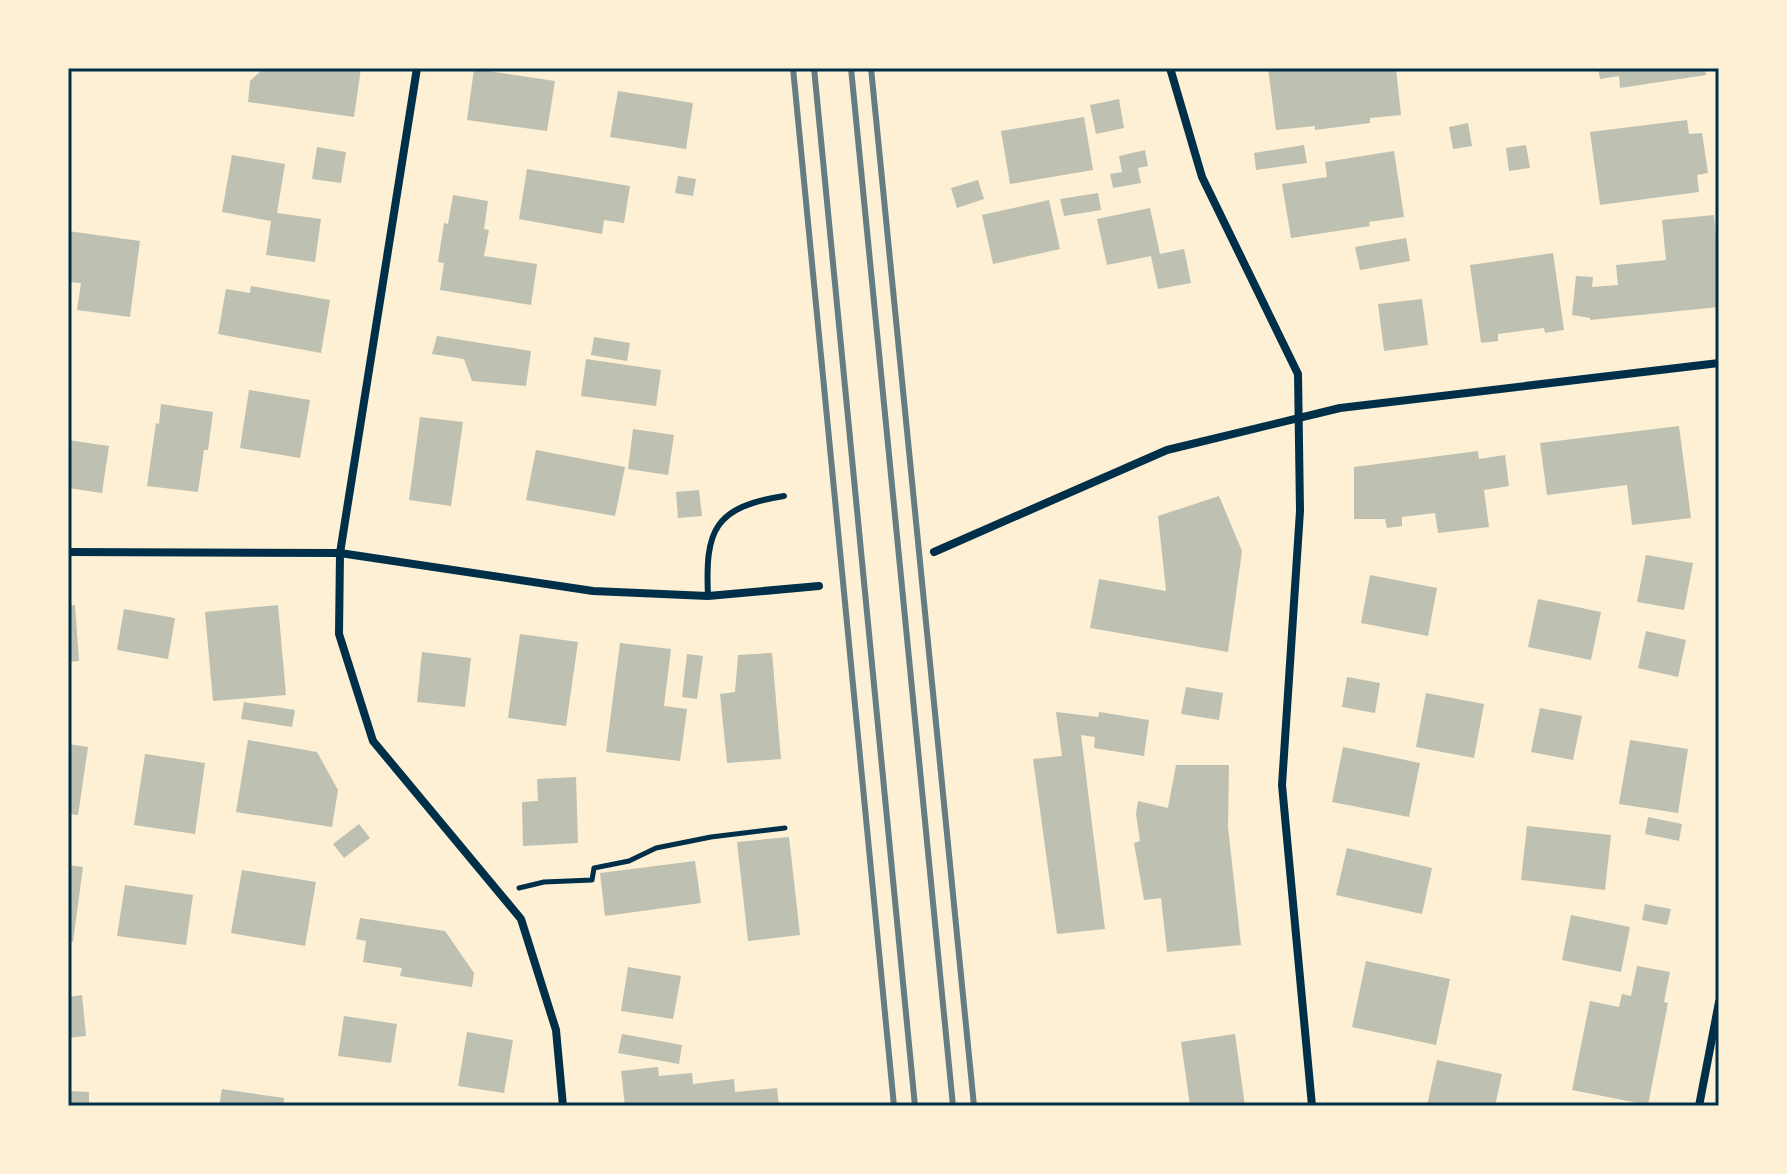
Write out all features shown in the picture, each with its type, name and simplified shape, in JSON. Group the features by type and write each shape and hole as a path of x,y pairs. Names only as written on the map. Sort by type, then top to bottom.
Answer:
{"street":[{"path":"417,68 340,553 339,634 373,741 521,919 556,1030 563,1106"},
{"path":"1170,68 1202,177 1298,374 1300,511 1282,785 1312,1106"},
{"path":"934,552 1167,450 1340,408 1719,363"},
{"path":"68,552 340,553 593,591 708,596 819,586"},
{"path":"1699,1106 1719,1002"}],"lane":[{"path":"708,596 707,559 713,531 731,512 760,500 784,496"}],"path":[{"path":"499,893 544,882 592,880 594,868 629,861 656,848 711,837 785,828"}],"building":[{"path":"264,68 361,68 354,117 248,102 250,81"},
{"path":"1268,68 1396,68 1401,115 1370,118 1370,123 1315,130 1315,126 1276,130"},
{"path":"1598,68 1705,68 1706,75 1620,88 1619,76 1600,79"},
{"path":"474,69 555,81 547,131 467,120"},
{"path":"618,91 693,103 686,149 610,137"},
{"path":"1119,99 1124,128 1096,134 1090,105"},
{"path":"1084,117 1093,170 1010,184 1001,131"},
{"path":"1687,120 1689,134 1702,133 1708,173 1697,175 1699,192 1600,205 1590,132"},
{"path":"1468,123 1472,146 1453,149 1449,127"},
{"path":"1304,145 1307,163 1256,170 1254,153"},
{"path":"1526,145 1530,168 1509,171 1506,148"},
{"path":"317,147 346,152 341,183 312,179"},
{"path":"1145,150 1148,166 1138,168 1141,183 1113,188 1110,174 1122,172 1119,156"},
{"path":"1394,151 1404,217 1369,222 1370,226 1291,238 1282,184 1327,177 1325,162"},
{"path":"232,155 285,164 277,213 321,219 315,262 266,255 271,221 222,212"},
{"path":"527,169 630,186 624,223 604,220 602,234 519,219"},
{"path":"678,176 696,179 693,196 675,193"},
{"path":"978,180 984,199 957,208 951,188"},
{"path":"1098,193 1101,210 1064,216 1060,199"},
{"path":"453,195 488,201 484,229 489,230 484,256 537,264 531,305 440,290 444,263 438,262 444,223 448,224"},
{"path":"1049,200 1060,249 993,264 982,215"},
{"path":"1150,208 1160,254 1184,249 1191,283 1158,289 1151,256 1107,265 1097,219"},
{"path":"1714,215 1719,307 1590,320 1572,315 1576,276 1593,277 1592,287 1618,285 1616,265 1666,260 1662,220"},
{"path":"68,231 140,241 130,317 77,310 81,283 68,282"},
{"path":"1406,238 1410,261 1360,270 1355,247"},
{"path":"1553,253 1564,330 1545,333 1544,328 1498,334 1498,341 1481,343 1470,265"},
{"path":"251,286 330,300 321,353 218,334 226,289 250,293"},
{"path":"1422,299 1428,345 1384,351 1378,304"},
{"path":"437,336 531,351 526,386 472,381 464,359 432,354"},
{"path":"594,337 630,343 627,361 591,355"},
{"path":"586,359 661,370 656,406 581,396"},
{"path":"249,390 310,400 300,458 240,448"},
{"path":"161,404 213,412 198,492 147,486"},
{"path":"420,417 463,422 451,506 409,500"},
{"path":"1679,426 1691,518 1632,525 1627,485 1547,495 1540,443"},
{"path":"633,429 674,435 668,475 628,469"},
{"path":"68,440 109,446 102,493 68,488"},
{"path":"536,450 625,467 615,516 526,500"},
{"path":"1478,451 1479,459 1505,455 1509,486 1484,490 1489,527 1438,533 1435,513 1402,517 1402,526 1387,528 1385,519 1354,519 1354,467"},
{"path":"699,490 702,516 678,518 676,492"},
{"path":"1219,496 1242,551 1228,652 1090,628 1099,579 1166,591 1158,516"},
{"path":"1646,555 1693,563 1684,610 1637,602"},
{"path":"1370,575 1437,588 1428,636 1361,623"},
{"path":"1538,599 1601,612 1591,660 1528,647"},
{"path":"75,605 79,661 68,662 68,606"},
{"path":"278,605 286,695 213,701 205,612"},
{"path":"124,609 175,618 168,659 117,650"},
{"path":"1646,631 1686,640 1678,677 1638,668"},
{"path":"520,634 578,642 566,726 508,718"},
{"path":"620,643 671,649 664,706 687,709 680,761 606,752"},
{"path":"422,652 471,658 465,707 417,702"},
{"path":"772,653 781,759 727,763 720,694 735,692 738,655"},
{"path":"687,654 703,656 697,699 682,697"},
{"path":"1347,677 1380,683 1375,713 1342,707"},
{"path":"1186,687 1223,693 1219,720 1181,714"},
{"path":"1426,693 1484,704 1474,758 1416,747"},
{"path":"244,702 295,710 292,727 241,719"},
{"path":"1540,708 1582,716 1573,760 1531,752"},
{"path":"1056,712 1098,717 1099,712 1149,720 1144,756 1094,748 1095,737 1081,735 1105,929 1057,934 1033,759 1062,756"},
{"path":"248,740 317,752 338,790 332,827 236,812"},
{"path":"1630,740 1688,749 1678,813 1619,804"},
{"path":"68,744 88,747 78,815 68,814"},
{"path":"1343,747 1420,763 1409,817 1332,802"},
{"path":"145,754 205,763 195,834 134,825"},
{"path":"1176,765 1229,765 1228,827 1241,945 1167,952 1161,898 1144,900 1134,843 1140,841 1136,814 1138,801 1168,808"},
{"path":"576,777 578,843 523,846 522,802 538,801 537,779"},
{"path":"1648,817 1682,824 1679,841 1645,834"},
{"path":"359,824 370,838 344,858 333,844"},
{"path":"1527,826 1611,835 1605,890 1521,880"},
{"path":"789,837 800,935 748,941 737,842"},
{"path":"1347,848 1432,868 1422,914 1336,895"},
{"path":"695,861 701,903 605,916 600,873"},
{"path":"68,865 83,867 73,942 68,941"},
{"path":"242,870 316,882 305,946 231,933"},
{"path":"125,885 193,895 186,945 117,936"},
{"path":"1645,904 1671,909 1667,925 1642,920"},
{"path":"1571,915 1630,927 1621,972 1562,960"},
{"path":"360,918 445,931 474,973 472,987 400,976 402,968 363,962 366,941 356,939"},
{"path":"1366,961 1450,979 1436,1045 1352,1027"},
{"path":"1637,966 1670,972 1664,1002 1668,1003 1648,1105 1572,1090 1590,1001 1619,1007 1622,994 1631,996"},
{"path":"628,967 681,976 673,1019 621,1011"},
{"path":"82,995 86,1036 68,1038 68,997"},
{"path":"344,1016 397,1024 391,1063 338,1056"},
{"path":"467,1032 513,1040 504,1093 458,1086"},
{"path":"622,1034 682,1045 679,1064 618,1053"},
{"path":"1235,1034 1245,1106 1190,1106 1181,1042"},
{"path":"1437,1060 1502,1074 1495,1106 1427,1106"},
{"path":"658,1067 659,1076 692,1073 693,1084 734,1079 735,1092 777,1088 779,1106 625,1106 621,1071"},
{"path":"222,1089 284,1098 283,1106 219,1106"},
{"path":"68,1091 89,1092 89,1106 68,1106"}],"railway":[{"path":"793,68 894,1106"},
{"path":"814,68 915,1106"},
{"path":"851,68 953,1106"},
{"path":"871,68 974,1106"}]}
